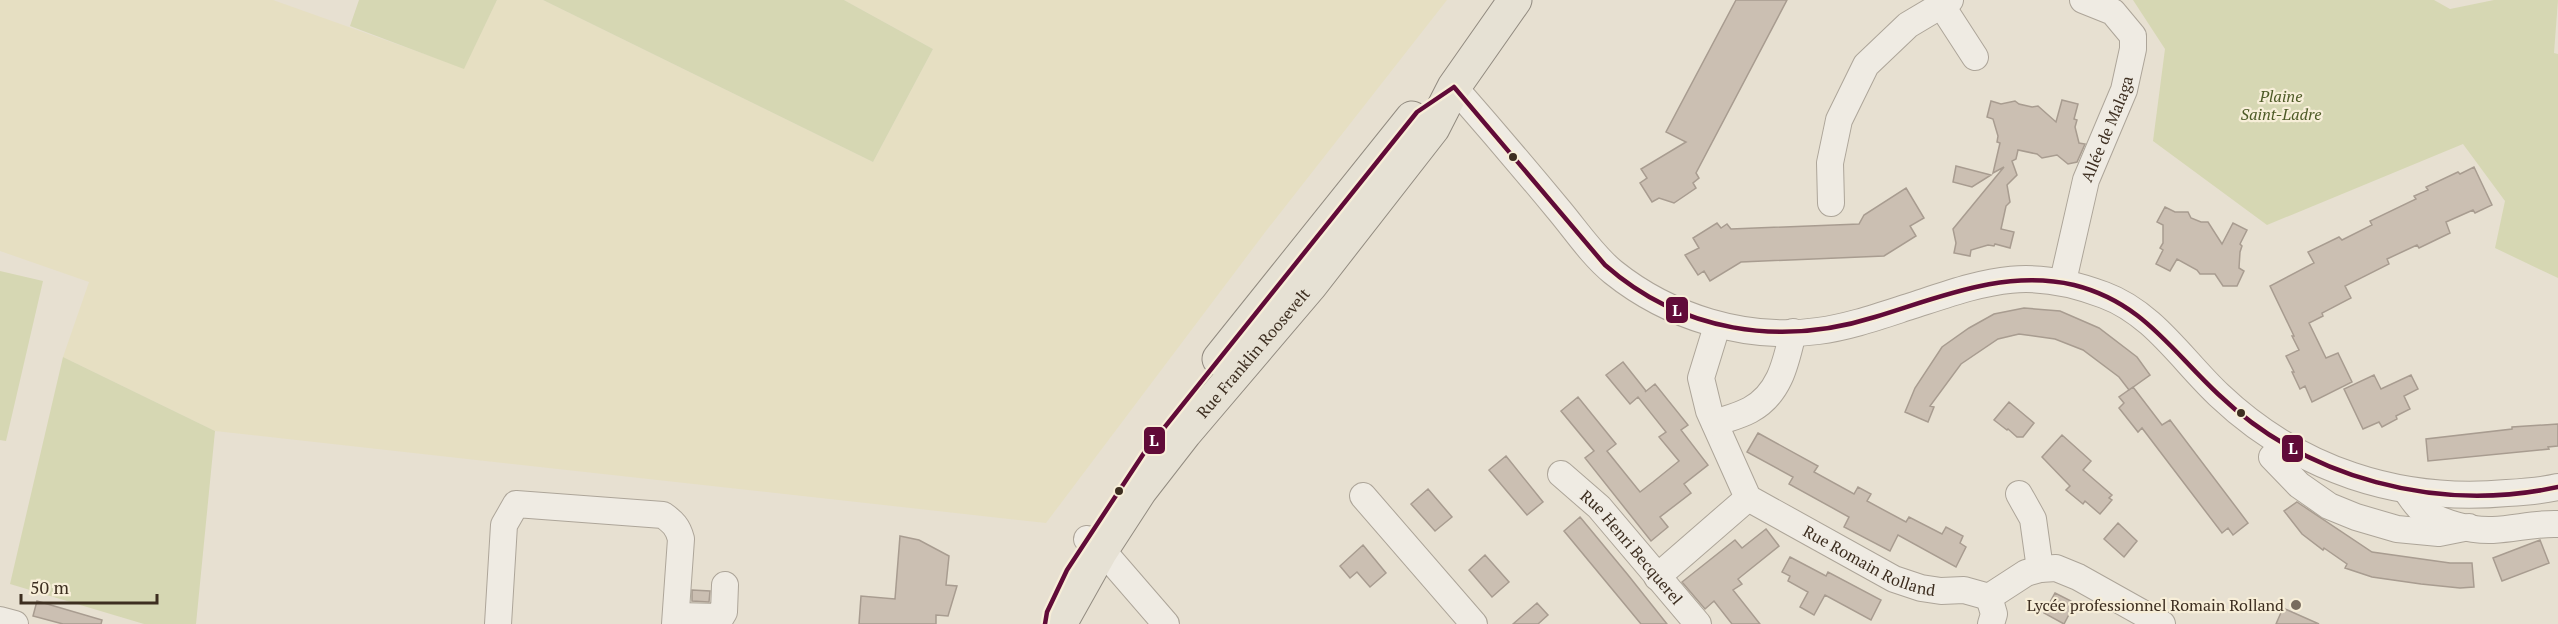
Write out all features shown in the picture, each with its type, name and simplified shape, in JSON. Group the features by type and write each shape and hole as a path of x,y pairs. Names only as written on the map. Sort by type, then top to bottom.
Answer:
{"main road":[{"name":"Rue Franklin Roosevelt","path":"1060,624 1094,545 1144,453 1417,112 1454,87 1515,0"},
{"name":"Rue Franklin Roosevelt","path":"1045,624 1047,612 1067,570 1094,545"}],"street":[{"name":"Allée de Malaga","path":"2063,281 2086,180 2124,90 2133,49 2133,36 2113,12 2083,0"},
{"path":"1831,203 1830,163 1839,120 1866,65 1908,25 1943,2 1975,57"},
{"path":"1454,87 1612,271 1652,297 1717,326 1766,332 1816,332 1858,323 1975,285 2017,277 2063,281 2107,296 2145,318 2218,395 2285,446 2317,463 2368,482 2407,492 2478,496 2558,487"},
{"path":"1657,577 1748,498 1715,423 1701,378 1717,326"},
{"path":"1715,423 1750,411 1769,396 1784,371 1793,332"},
{"path":"2272,457 2299,485 2329,506 2356,517 2397,529 2439,533 2469,527"},
{"name":"Rue Henri Becquerel","path":"1561,474 1599,507 1698,624"},
{"path":"2407,492 2420,509 2444,521 2469,527 2492,530 2541,523 2558,524"},
{"path":"2019,494 2033,519 2040,569"},
{"path":"1363,496 1474,624"},
{"name":"Rue Romain Rolland","path":"1748,498 1894,579 1921,588 1941,591 1964,590 1989,597"},
{"path":"498,624 504,525 516,504 663,515 671,520 678,528 681,538 675,620 722,617 725,585"},
{"path":"1094,545 1166,624"},
{"path":"1991,624 1994,614 1989,597 2026,573 2056,568 2162,624"},
{"path":"0,620 15,624"}],"shaded area":[{"path":"0,0 273,0 464,68 497,0 543,0 873,162 933,49 844,0 1447,0 1266,231 1046,523 215,431 63,357 89,282 0,251"}],"green space":[{"path":"359,0 497,0 464,69 350,26"},
{"path":"543,0 844,0 933,49 873,162"},
{"name":"Plaine Saint-Ladre","path":"2133,0 2434,0 2450,9 2494,0 2558,0 2554,53 2558,54 2558,278 2495,248 2505,201 2463,144 2267,225 2153,141 2165,49"},
{"path":"0,271 43,281 6,441 0,440"},
{"path":"63,357 215,431 196,624 144,624 10,584"}],"building":[{"path":"1736,0 1787,0 1696,173 1699,178 1693,183 1696,188 1674,203 1659,198 1652,202 1640,183 1647,178 1641,169 1686,142 1666,132"},
{"path":"2062,100 2078,104 2074,119 2077,120 2075,127 2079,143 2085,144 2077,162 2068,164 2057,155 2042,158 2037,154 2018,150 2016,159 2012,161 2017,175 2007,185 2010,202 2006,206 2001,229 2014,232 2010,248 1995,244 1971,250 1970,256 1954,253 1956,243 1953,229 2004,167 1993,173 2000,143 1997,142 1998,136 1993,119 1987,117 1991,101 2001,104 2015,101 2032,107 2038,106 2056,122"},
{"path":"1956,166 1991,175 1972,187 1953,182"},
{"path":"2474,167 2492,205 2475,213 2473,210 2446,222 2450,233 2419,248 2417,245 2387,259 2389,264 2345,286 2351,298 2322,313 2323,316 2309,323 2326,358 2338,353 2352,382 2312,402 2305,386 2300,389 2286,356 2299,350 2270,286 2314,263 2308,252 2339,237 2342,240 2372,225 2370,221 2416,199 2414,196 2428,190 2426,187"},
{"path":"1906,188 1924,218 1910,226 1916,236 1884,256 1741,262 1710,281 1704,271 1698,275 1685,255 1699,248 1693,238 1717,223 1721,228 1727,224 1731,229 1859,224 1864,215"},
{"path":"2165,207 2175,212 2188,212 2191,218 2208,222 2222,244 2233,223 2247,230 2240,244 2242,246 2239,268 2244,271 2237,286 2223,286 2215,274 2200,274 2177,259 2170,271 2156,264 2163,250 2160,248 2163,243 2163,225 2157,222"},
{"path":"2024,308 2060,311 2099,328 2137,357 2150,375 2129,390 2119,377 2083,350 2055,339 2019,334 1998,339 1961,364 1930,406 1934,407 1928,422 1905,412 1915,388 1942,347 1994,314"},
{"path":"1623,362 1645,392 1655,384 1688,425 1681,430 1708,465 1684,484 1691,493 1660,517 1668,527 1651,541 1585,458 1594,451 1561,411 1578,397 1616,444 1607,451 1640,492 1653,482 1679,461 1659,437 1666,432 1638,397 1630,404 1606,375"},
{"path":"2374,375 2381,389 2411,375 2418,389 2404,396 2410,409 2396,416 2397,419 2382,427 2379,422 2363,429 2344,389"},
{"path":"2133,387 2162,425 2170,420 2248,523 2233,535 2228,528 2222,533 2142,428 2138,432 2119,408 2124,403 2119,397"},
{"path":"2009,402 2034,423 2023,437 2017,437 1994,420"},
{"path":"2558,424 2558,446 2548,447 2549,449 2428,461 2426,439 2512,429 2512,427"},
{"path":"1758,433 1818,466 1814,472 1854,494 1858,487 1871,494 1867,501 1906,522 1909,517 1942,534 1946,527 1963,536 1960,543 1966,547 1956,567 1898,535 1890,551 1844,527 1849,517 1789,484 1793,477 1747,452"},
{"path":"2062,435 2091,461 2083,470 2112,495 2109,498 2112,500 2100,514 2085,501 2083,504 2066,490 2070,486 2042,457"},
{"path":"1506,456 1543,502 1527,515 1489,470"},
{"path":"1428,489 1452,517 1435,531 1411,504"},
{"path":"2297,502 2372,552 2450,563 2472,563 2474,587 2460,588 2372,577 2345,568 2347,564 2302,534 2284,511"},
{"path":"1580,517 1667,624 1641,624 1564,531"},
{"path":"2118,523 2137,541 2124,557 2104,539"},
{"path":"1766,529 1779,546 1738,579 1742,584 1733,590 1760,624 1732,624 1714,601 1705,609 1682,582 1735,540 1742,548"},
{"path":"900,536 919,540 949,556 946,585 957,586 948,616 936,615 936,624 859,624 861,596 895,599"},
{"path":"2540,540 2549,563 2502,581 2493,558"},
{"path":"1363,545 1386,573 1370,587 1357,572 1350,578 1340,566"},
{"path":"1485,555 1509,582 1492,597 1469,570"},
{"path":"1790,557 1826,576 1828,572 1881,600 1871,620 1825,595 1814,615 1800,607 1808,592 1788,581 1790,576 1782,572"},
{"path":"692,590 710,591 709,602 692,601"},
{"path":"2055,593 2075,603 2064,624 2044,613"},
{"path":"37,601 102,620 101,624 63,624 33,616"},
{"path":"1537,603 1548,615 1538,624 1513,624"},
{"path":"2283,608 2319,624 2276,624"}],"transit line":[{"name":"L","path":"1454,87 1605,265 1635,288 1666,306 1699,319 1733,327 1768,331 1803,331 1839,326 1949,294 1998,283 2023,280 2074,285 2098,293 2137,315 2154,329 2218,394 2253,423 2292,448 2333,468 2376,482 2421,491 2466,495 2512,494 2558,487"},
{"name":"L","path":"1045,624 1047,612 1067,570 1144,453 1417,112 1454,87"}],"place":[{"name":"Lycée professionnel Romain Rolland","path":"2296,605"}]}
